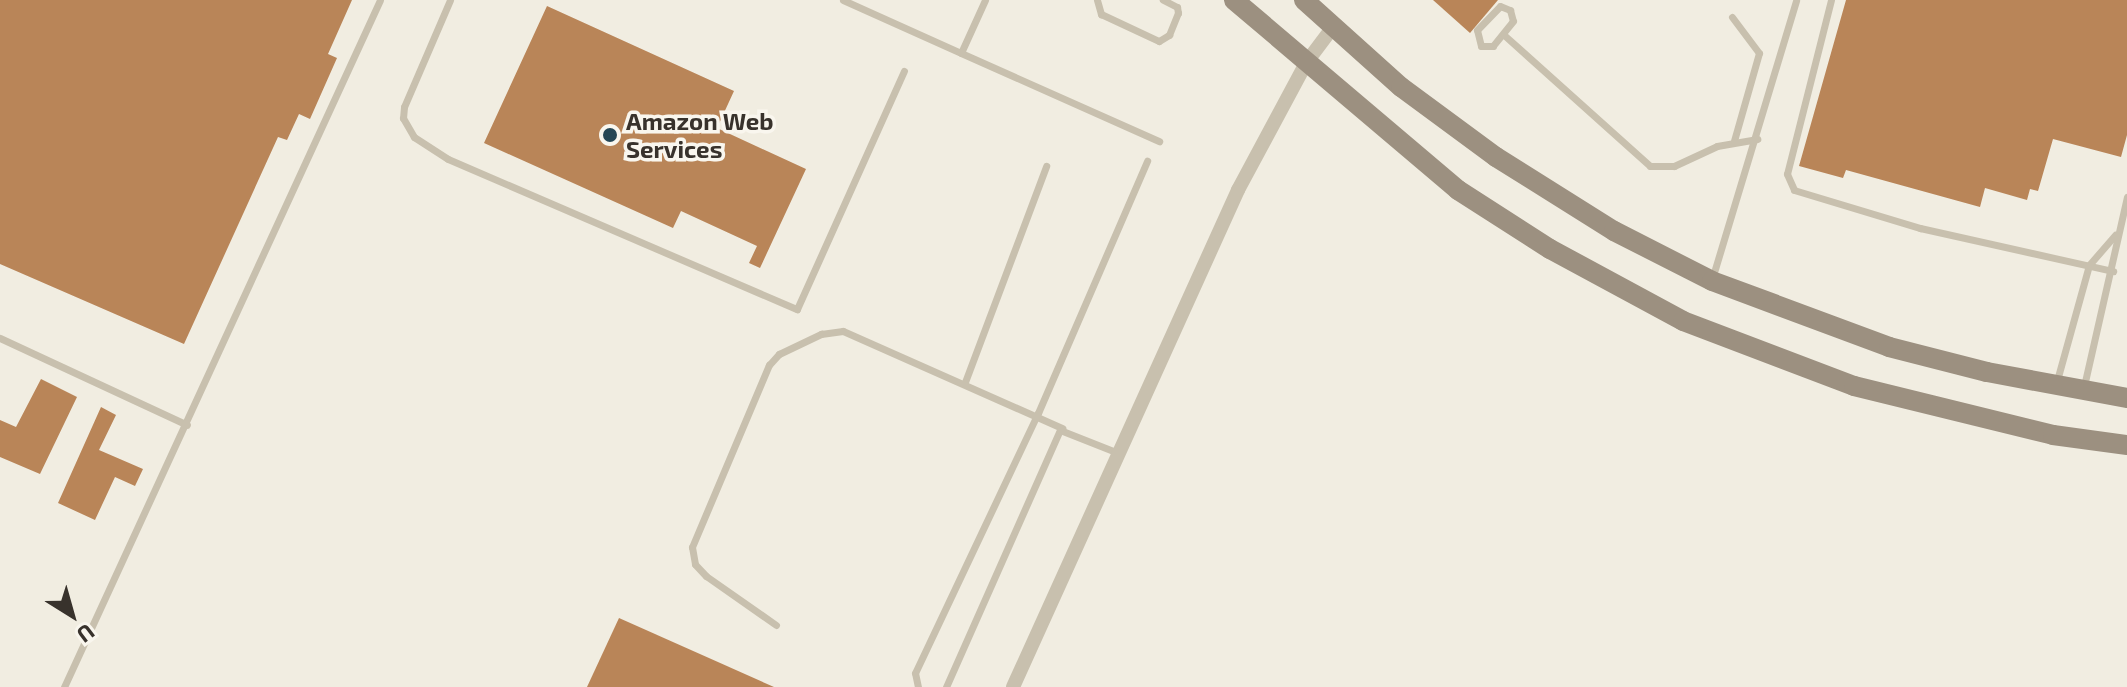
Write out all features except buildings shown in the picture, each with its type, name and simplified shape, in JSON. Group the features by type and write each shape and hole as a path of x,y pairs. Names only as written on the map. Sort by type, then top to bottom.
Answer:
{"street":[{"path":"1234,0 1458,190 1550,249 1683,321 1854,386 2041,432 2127,445"},
{"path":"1304,0 1401,87 1538,185 1712,281 1889,347 2082,392 2127,398"},
{"path":"1013,687 1238,190 1306,63 1333,27"}],"lane":[{"path":"64,687 380,0"},
{"path":"450,0 404,107 403,118 414,137 448,159 797,309 904,71"},
{"path":"843,0 1159,141"},
{"path":"961,53 985,0"},
{"path":"1097,0 1101,14 1159,41 1169,35 1178,13 1177,7 1163,0"},
{"path":"1712,281 1757,139 1796,0"},
{"path":"1831,0 1787,174 1794,190 1920,228 2113,271"},
{"path":"1500,6 1513,14 1504,35 1487,48 1474,35 1500,6"},
{"path":"1732,17 1759,53 1734,141"},
{"path":"1504,35 1650,166 1674,166 1734,141 1757,139"},
{"path":"918,687 915,673 1038,413 1147,161"},
{"path":"965,382 1046,166"},
{"path":"2082,392 2113,271 2116,234 2127,197"},
{"path":"2056,384 2089,265 2116,234"},
{"path":"776,625 706,576 695,564 692,547 769,365 793,346 843,331 1038,413 1062,428 1118,453"},
{"path":"0,338 187,425"},
{"path":"946,687 1062,428"}],"place":[{"name":"Amazon Web Services","path":"610,135"}]}
